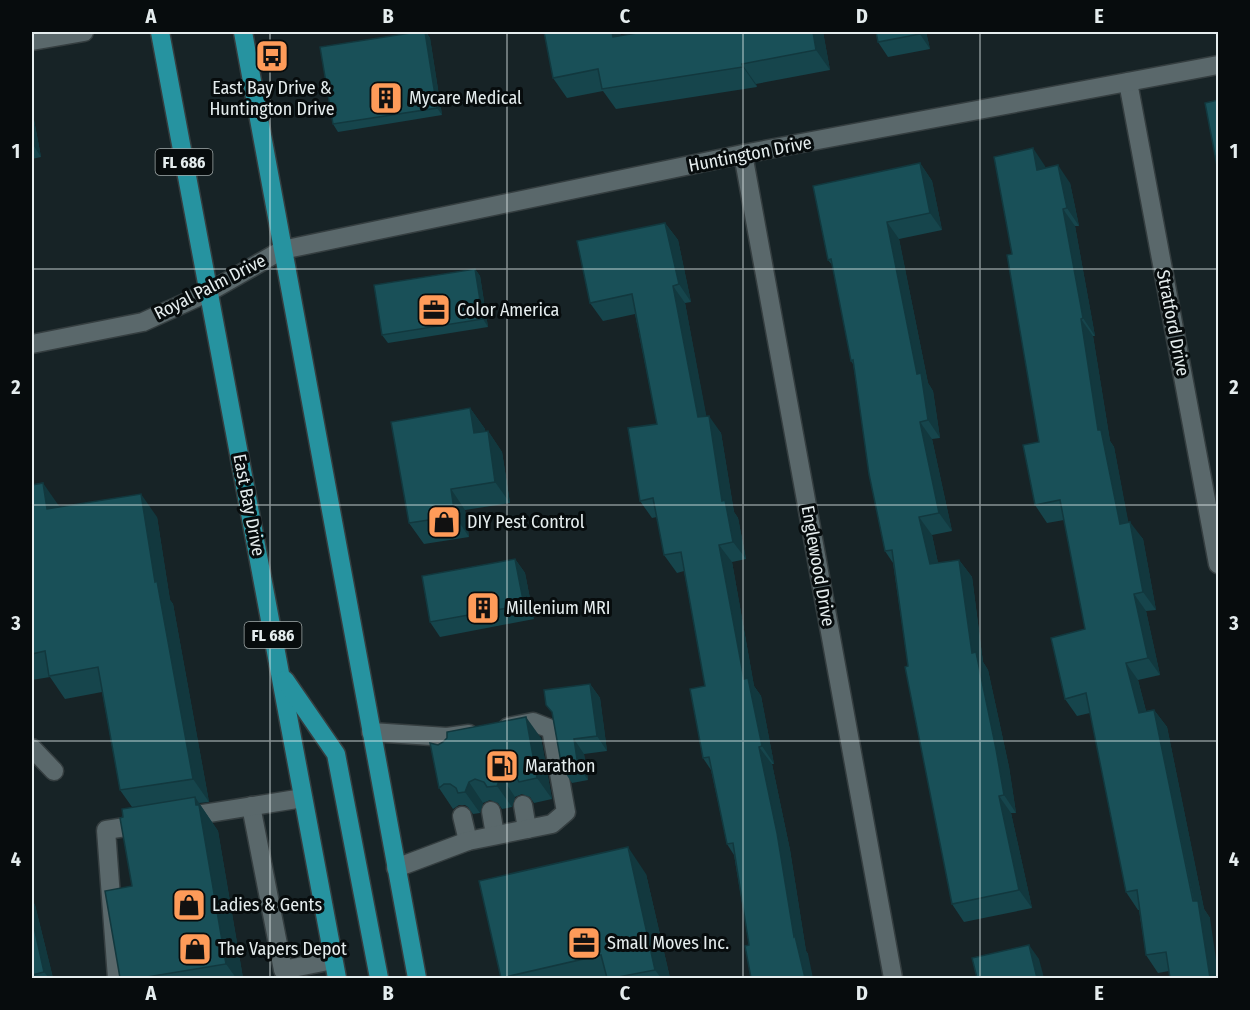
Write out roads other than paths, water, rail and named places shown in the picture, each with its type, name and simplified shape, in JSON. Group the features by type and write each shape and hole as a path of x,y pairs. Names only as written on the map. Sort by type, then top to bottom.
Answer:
{"main road":[{"name":"East Bay Drive","path":"160,32 337,978"},
{"path":"243,32 417,978"},
{"path":"280,673 336,754 379,978"}],"street":[{"path":"32,41 84,32"},
{"name":"Huntington Drive","path":"282,250 743,154 1218,65"},
{"name":"Stratford Drive","path":"1128,82 1218,564"},
{"name":"Englewood Drive","path":"743,154 893,978"},
{"name":"Royal Palm Drive","path":"32,344 143,322 209,292 282,250"},
{"path":"371,732 449,746 509,736 533,722 551,729 567,812 552,824 468,841 396,868"},
{"path":"32,748 54,771"},
{"path":"117,978 106,830 303,798"},
{"path":"523,805 527,829"},
{"path":"251,806 284,970 333,960"},
{"path":"491,811 495,835"},
{"path":"462,816 468,841"}],"place":[{"name":"East Bay Drive & Huntington Drive","path":"272,56"},
{"name":"Mycare Medical","path":"386,98"},
{"name":"Color America","path":"434,310"},
{"name":"DIY Pest Control","path":"444,522"},
{"name":"Millenium MRI","path":"483,608"},
{"name":"Marathon","path":"502,766"},
{"name":"Ladies & Gents","path":"189,905"},
{"name":"Small Moves Inc.","path":"584,943"},
{"name":"The Vapers Depot","path":"195,949"}]}
